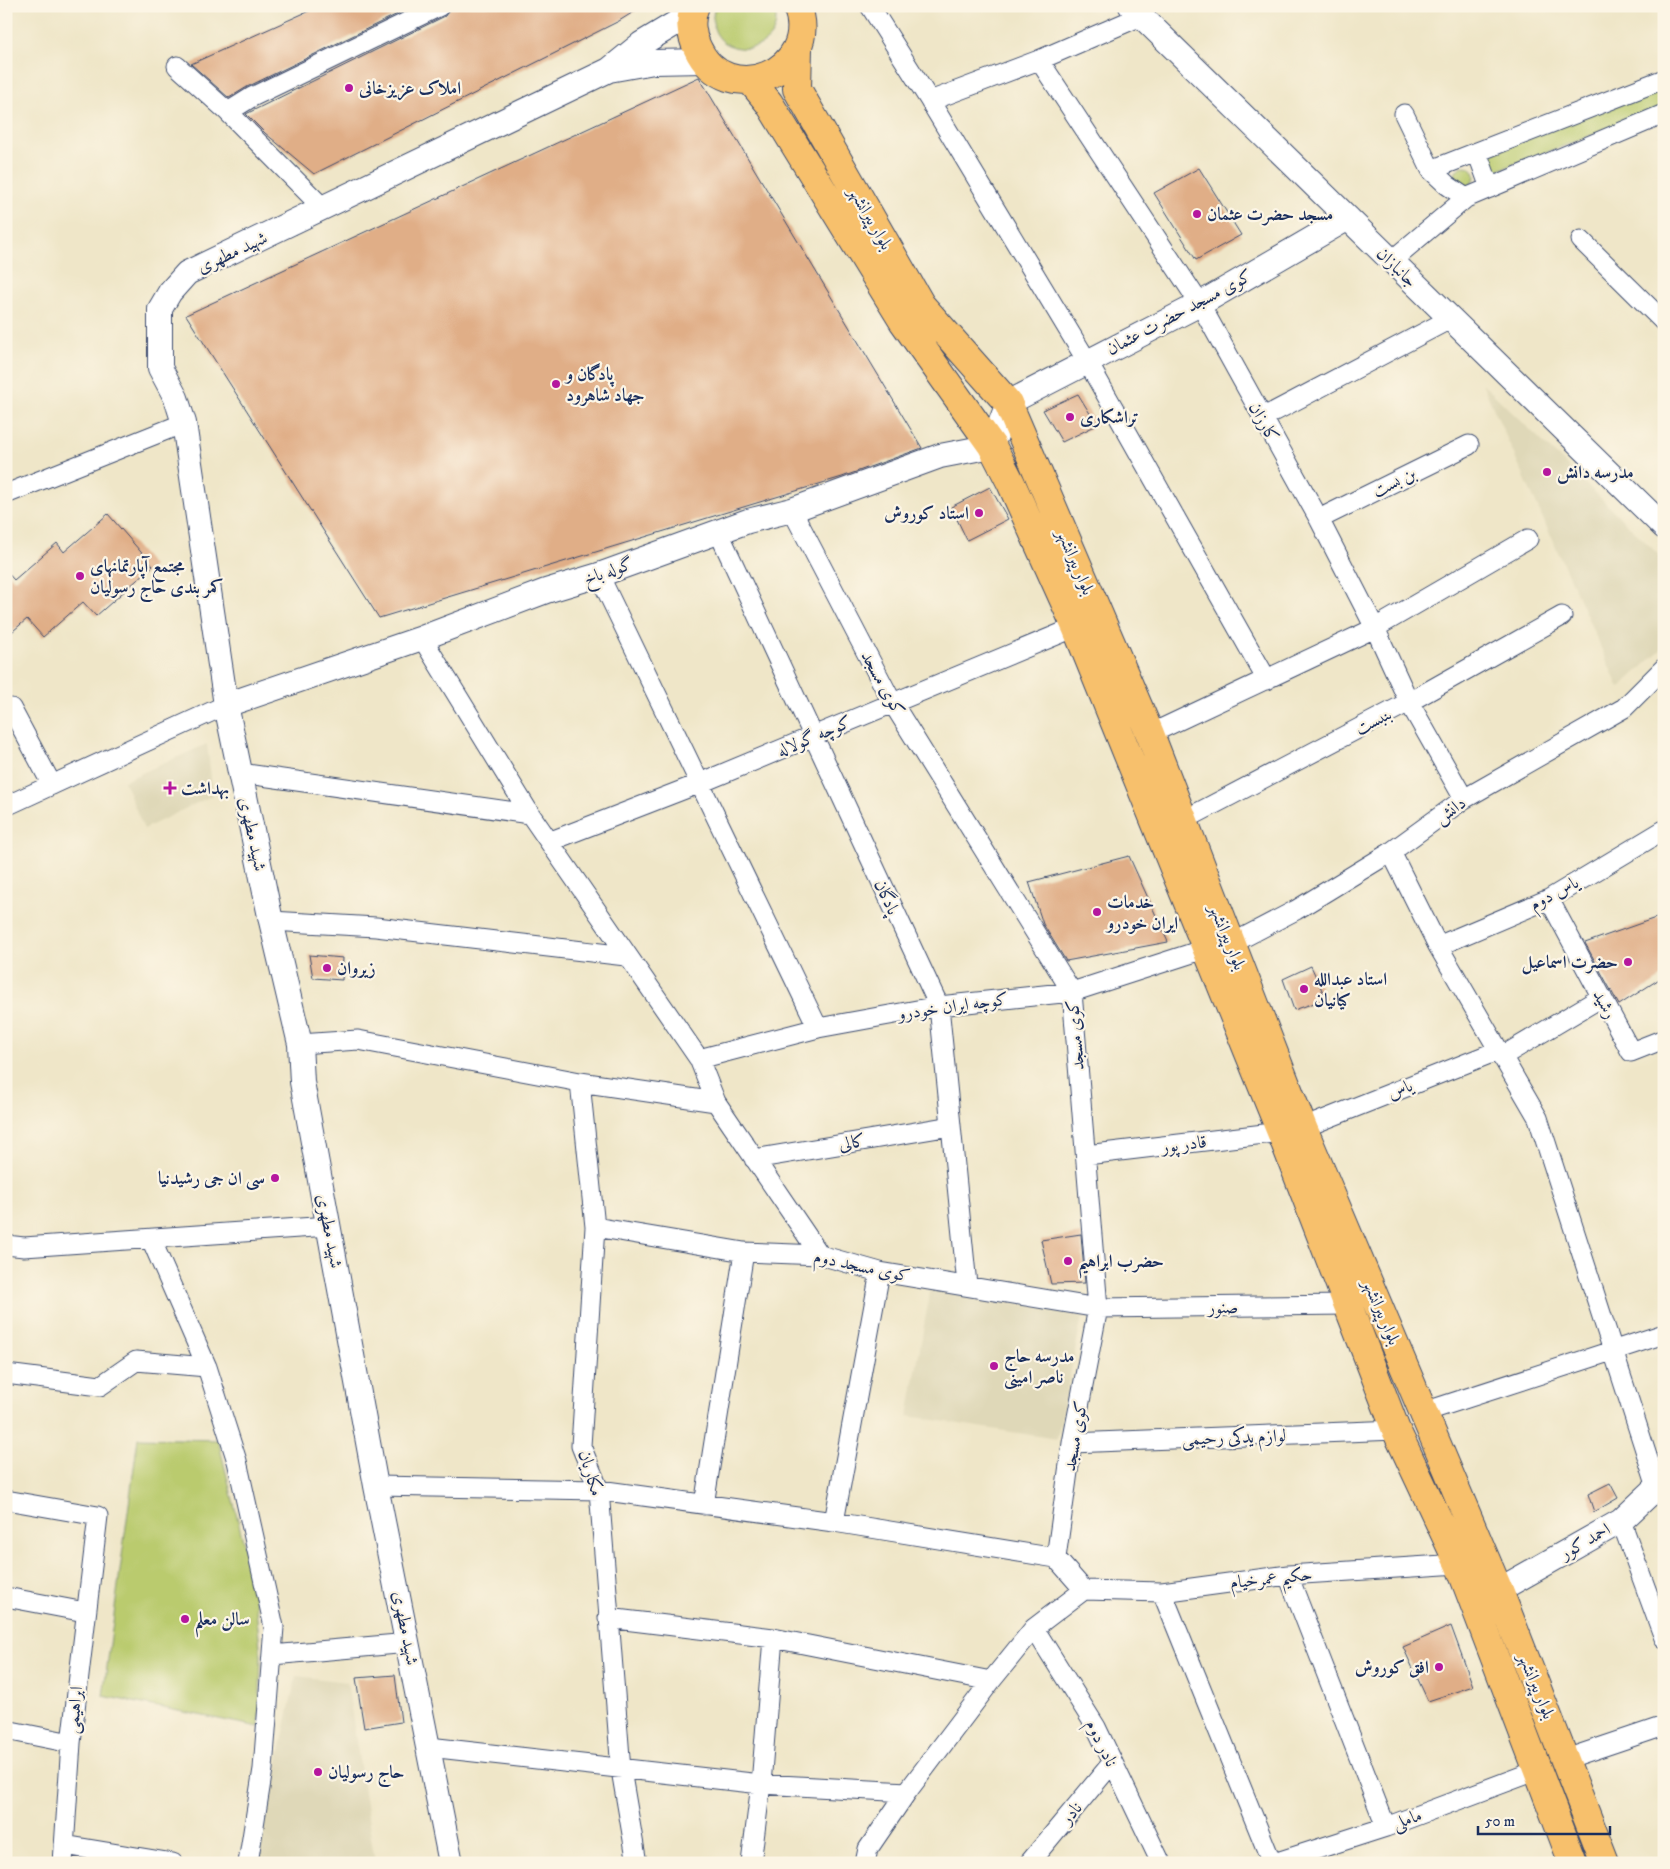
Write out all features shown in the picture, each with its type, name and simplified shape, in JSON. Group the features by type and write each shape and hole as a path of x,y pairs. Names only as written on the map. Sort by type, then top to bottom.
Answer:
{"main road":[{"name":"بلوار پیرانشهر","path":"797,6 802,29 798,48 797,89 921,304 1008,403 1150,734 1182,821 1218,947"},
{"path":"693,10 694,41 703,61 717,72 732,79 751,81 764,78 779,70 798,48"},
{"name":"بلوار پیرانشهر","path":"751,81 769,103 903,321 992,446 1076,627 1218,947 1292,1130 1424,1412 1499,1591 1605,1863"},
{"name":"بلوار پیرانشهر","path":"1292,1130 1347,1305 1396,1430 1459,1564 1573,1863"}],"street":[{"path":"228,112 252,97 440,6"},
{"path":"870,6 930,101 1086,361 1267,680"},
{"path":"609,70 641,44 693,10"},
{"path":"930,101 1039,60 1136,11"},
{"name":"جانبازان","path":"1136,11 1664,527"},
{"name":"کارزان","path":"1039,60 1200,304 1319,519 1375,628 1409,702 1464,799"},
{"path":"609,70 654,62 703,61"},
{"path":"177,66 228,112 323,208"},
{"name":"شهید مطهری","path":"451,1863 409,1643 376,1486 302,1082 300,1044 270,921 226,705 184,423 176,398 160,368 160,309 170,292 187,273 609,70"},
{"path":"1431,170 1664,79"},
{"path":"1404,114 1431,170 1447,185 1466,198"},
{"path":"1391,261 1466,198 1664,114"},
{"path":"1477,152 1490,188"},
{"name":"کوی مسجد حضرت عثمان","path":"1008,403 1086,361 1200,304 1348,218"},
{"path":"1581,240 1664,322"},
{"path":"1262,418 1450,319"},
{"path":"992,446 1008,403"},
{"path":"6,494 184,423"},
{"name":"بن بست","path":"1319,519 1468,445"},
{"name":"گوله باخ","path":"226,705 422,638 546,591 599,575 748,521 792,510 940,456 992,446"},
{"name":"کوی مسجد","path":"792,510 892,702 1072,992 1098,1308 1072,1444 1056,1558"},
{"name":"پادگان","path":"719,533 812,737 939,1006 967,1285"},
{"path":"1150,734 1375,628 1528,539"},
{"path":"599,575 698,784 818,1028"},
{"name":"بنبست","path":"1182,821 1409,702 1562,616"},
{"name":"کوچه گولاله","path":"551,841 698,784 1076,627"},
{"path":"422,638 530,814 551,841 626,956 699,1060 716,1102 820,1255"},
{"name":"دانش","path":"1218,947 1296,910 1391,852 1464,799 1624,708 1664,668"},
{"path":"6,806 226,705"},
{"path":"6,710 11,708 52,785"},
{"path":"240,773 530,814"},
{"name":"یاس دوم","path":"1438,946 1549,899 1664,830"},
{"path":"1391,852 1438,946 1499,1054 1538,1118 1612,1350 1660,1485"},
{"name":"رشید","path":"1549,899 1631,1052 1664,1039"},
{"path":"270,921 376,927 626,956"},
{"name":"کوچه ایران خودرو","path":"699,1060 818,1028 939,1006 1072,992 1218,947"},
{"name":"یاس","path":"1292,1130 1499,1054 1602,997"},
{"path":"300,1044 358,1040 580,1082 716,1102"},
{"name":"مکاریان","path":"580,1082 595,1227 581,1446 599,1490 621,1770 637,1863"},
{"name":"کالی","path":"754,1159 950,1126"},
{"name":"قادر پور","path":"1086,1155 1292,1130"},
{"path":"6,1245 24,1247 329,1226"},
{"name":"کوی مسجد دوم","path":"595,1227 744,1252 820,1255 880,1272 1098,1308"},
{"path":"152,1239 207,1367 240,1471 274,1627 263,1769 248,1863"},
{"path":"704,1505 744,1252"},
{"path":"834,1522 880,1272"},
{"name":"صنور","path":"1098,1308 1347,1305"},
{"path":"1424,1412 1664,1334"},
{"path":"6,1374 100,1386 136,1362 207,1367"},
{"name":"لوازم یدکی رحیمی","path":"1072,1444 1396,1430"},
{"name":"احمد کور","path":"1474,1603 1499,1591 1621,1520 1660,1485"},
{"path":"376,1486 599,1490 834,1522 1056,1558 1084,1590 1034,1628 991,1681 907,1792 868,1849 865,1863"},
{"name":"ابراهیمی","path":"6,1500 98,1516 85,1612 71,1743 6,1730"},
{"path":"1621,1520 1664,1638"},
{"name":"حکیم عمرخیام","path":"1084,1590 1162,1592 1288,1575 1459,1564"},
{"path":"1288,1575 1386,1826"},
{"path":"1162,1592 1273,1863"},
{"path":"6,1596 85,1612"},
{"path":"608,1618 773,1638 991,1681"},
{"name":"نادر دوم","path":"1034,1628 1096,1728 1161,1863"},
{"path":"750,1863 761,1784 773,1638"},
{"path":"272,1656 409,1643"},
{"path":"1566,1759 1664,1726"},
{"path":"71,1743 64,1854 173,1863"},
{"path":"429,1747 621,1770 761,1784 907,1792"},
{"name":"نادر","path":"1029,1863 1112,1763"},
{"name":"ماملی","path":"1273,1863 1386,1826 1538,1770"}],"shaded area":[{"name":"مدرسه دانش","path":"1482,383 1664,560 1664,647 1619,688"},
{"name":"بهداشت","path":"207,744 213,795 144,829 124,781"},
{"name":"مدرسه حاج ناصر امینی","path":"931,1286 1082,1317 1057,1439 908,1416"},
{"name":"حاج رسولیان","path":"296,1676 347,1682 375,1863 256,1863"}],"green space":[{"path":"715,6 774,6 776,24 770,38 758,46 744,48 731,46 719,38 713,25"},
{"path":"1657,89 1664,109 1490,173 1484,156"},
{"path":"1465,166 1472,169 1475,176 1472,183 1465,186 1458,183 1455,176 1458,169"},
{"name":"سالن معلم","path":"138,1438 218,1440 253,1581 261,1656 259,1727 103,1696"}],"building":[{"path":"320,6 414,6 247,87 229,98 191,64"},
{"name":"املاک عزیزخانی","path":"451,6 643,6 619,21 314,174 265,133 246,114 445,16"},
{"name":"پادگان و جهاد شاهرود","path":"699,77 922,448 842,477 379,618 186,315"},
{"name":"مسجد حضرت عثمان","path":"1199,168 1241,235 1196,260 1154,193"},
{"name":"تراشکاری","path":"1078,394 1097,425 1062,442 1043,410"},
{"name":"استاد کوروش","path":"990,487 1008,519 967,540 951,507"},
{"name":"مجتمع آپارتمانهای کمر بندی حاج رسولیان","path":"108,514 153,566 96,616 83,602 43,637 27,619 6,637 6,571 14,580 57,543 64,552"},
{"name":"خدمات ایران خودرو","path":"1129,856 1168,942 1066,961 1043,924 1029,882"},
{"name":"حضرت اسماعیل","path":"1664,915 1664,976 1619,1005 1585,943"},
{"name":"زیروان","path":"309,955 343,958 342,980 313,978"},
{"name":"استاد عبدالله کیانیان","path":"1311,966 1326,999 1294,1010 1283,979"},
{"name":"حضرب ابراهیم","path":"1081,1234 1085,1283 1051,1284 1041,1240"},
{"path":"1610,1483 1618,1498 1594,1512 1588,1494"},
{"name":"افق کوروش","path":"1451,1626 1473,1686 1428,1701 1403,1647"},
{"path":"395,1675 401,1722 364,1728 356,1678"}],"place":[{"name":"املاک عزیزخانی","path":"349,88"},
{"name":"مسجد حضرت عثمان","path":"1197,214"},
{"name":"پادگان و جهاد شاهرود","path":"556,384"},
{"name":"تراشکاری","path":"1070,417"},
{"name":"مدرسه دانش","path":"1547,472"},
{"name":"استاد کوروش","path":"979,513"},
{"name":"مجتمع آپارتمانهای کمر بندی حاج رسولیان","path":"80,576"},
{"name":"بهداشت","path":"170,788"},
{"name":"خدمات ایران خودرو","path":"1097,912"},
{"name":"حضرت اسماعیل","path":"1628,962"},
{"name":"زیروان","path":"327,968"},
{"name":"استاد عبدالله کیانیان","path":"1304,989"},
{"name":"سی ان جی رشیدنیا","path":"275,1178"},
{"name":"حضرب ابراهیم","path":"1068,1261"},
{"name":"مدرسه حاج ناصر امینی","path":"994,1366"},
{"name":"سالن معلم","path":"185,1619"},
{"name":"افق کوروش","path":"1439,1667"},
{"name":"حاج رسولیان","path":"318,1772"}]}
